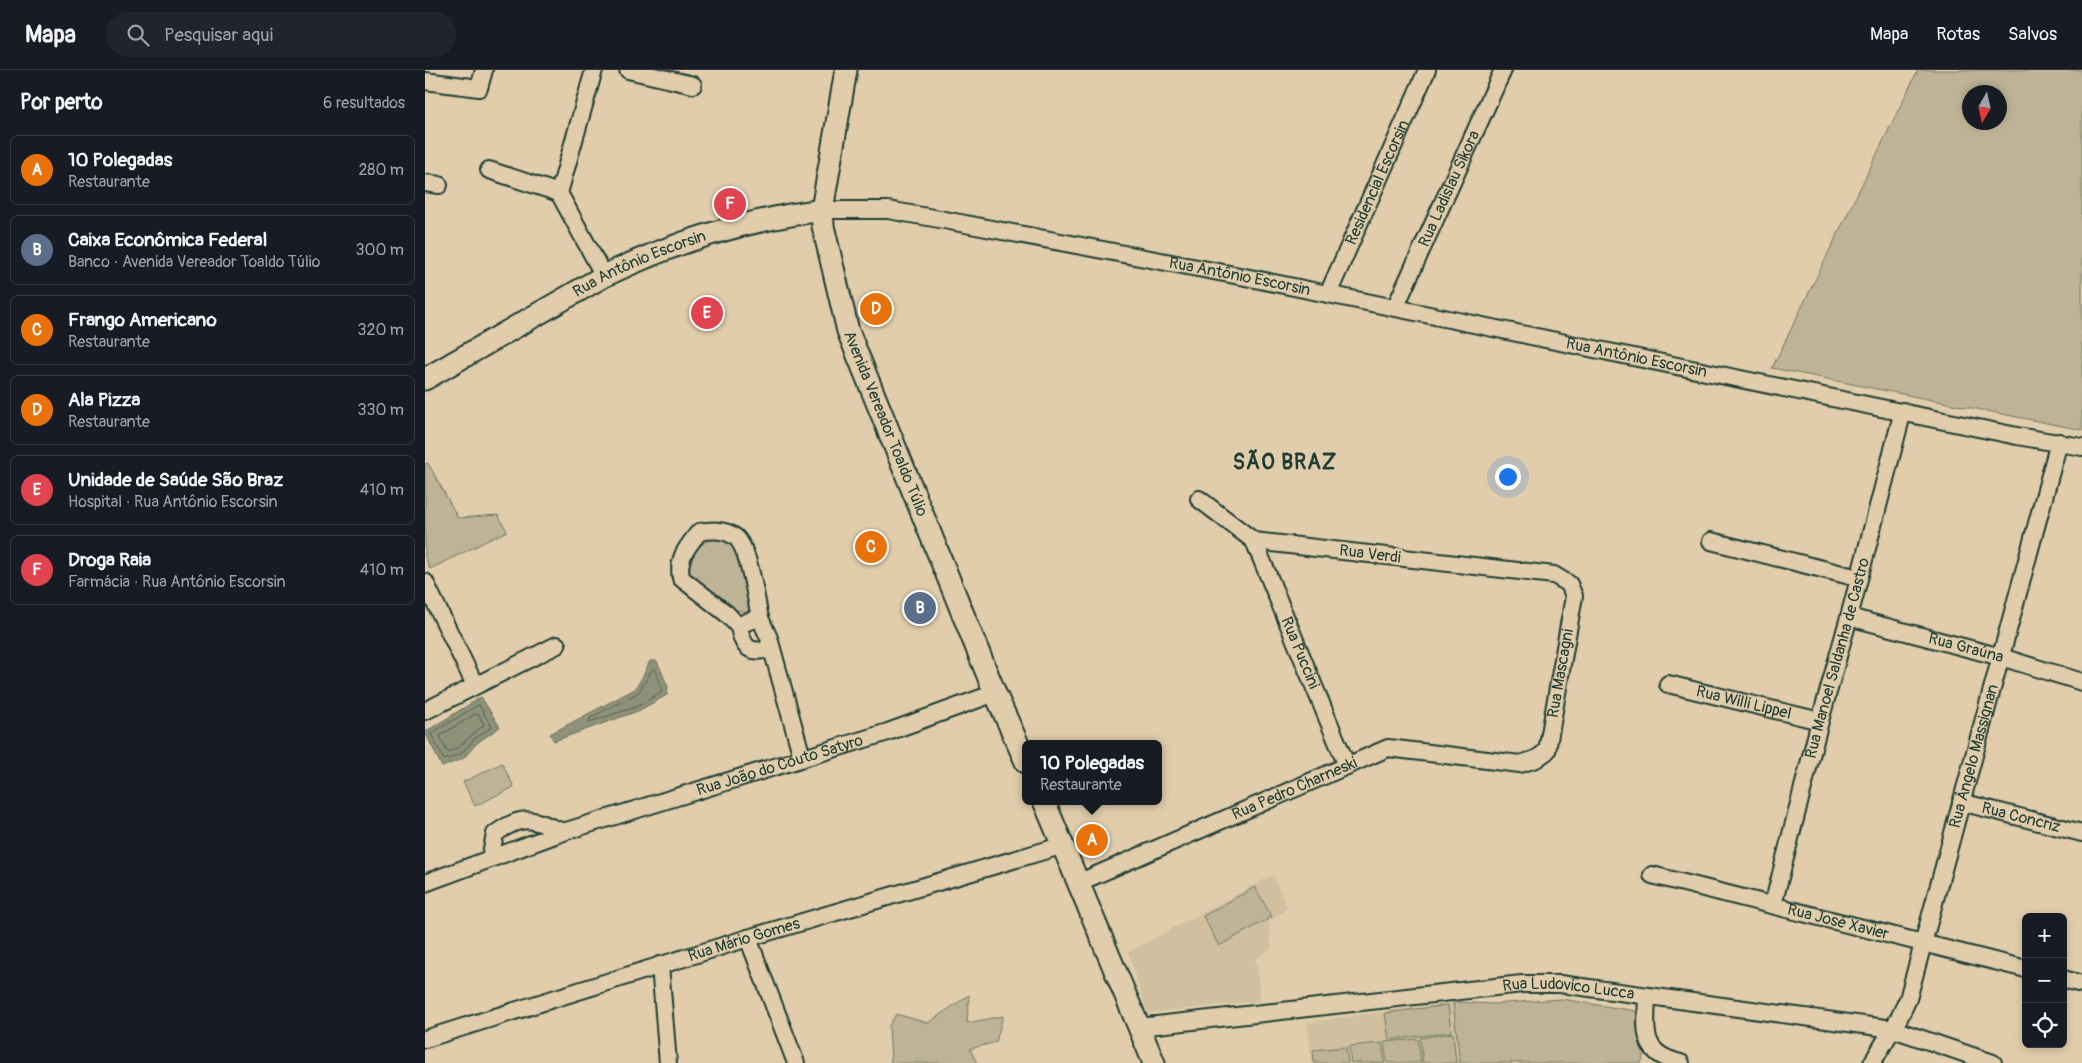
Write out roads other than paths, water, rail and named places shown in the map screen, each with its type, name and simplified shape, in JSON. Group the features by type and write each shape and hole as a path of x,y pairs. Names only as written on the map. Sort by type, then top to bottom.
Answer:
{"main road":[{"name":"Avenida Vereador Toaldo Túlio","path":"846,70 822,210 823,226 849,332 995,694 1022,753"},
{"name":"Rua Antônio Escorsin","path":"425,379 604,276 703,235 767,218 822,210"},
{"path":"1045,805 1064,846 1154,1063"}],"street":[{"path":"425,81 479,88 485,70"},
{"path":"594,70 559,192 604,276"},
{"path":"628,70 693,85"},
{"name":"Residencial Escorsin","path":"1328,294 1427,70"},
{"name":"Rua Ladislau Sikora","path":"1395,308 1503,70"},
{"path":"489,170 559,192"},
{"name":"Rua Antônio Escorsin","path":"822,210 887,210 1328,294 2017,436 2082,447"},
{"name":"Rua Manoel Saldanha de Castro","path":"1773,905 1903,411"},
{"name":"Rua Ângelo Massignan","path":"1872,1063 1893,1029 1908,999 2059,442"},
{"path":"1199,500 1254,541"},
{"path":"772,649 757,652 743,645 739,627 727,614 681,578 679,566 683,552 699,532 717,530 735,536 744,549 760,618 772,649 802,757"},
{"name":"Rua Verdi","path":"1254,541 1554,575"},
{"name":"Rua Puccini","path":"1254,541 1347,766"},
{"path":"1711,541 1858,578"},
{"name":"Rua Mascagni","path":"1520,764 1537,759 1547,751 1574,596 1569,584 1554,575"},
{"path":"425,582 475,685"},
{"path":"739,627 746,622 760,618"},
{"name":"Rua Graúna","path":"1849,618 2001,657 2082,682"},
{"path":"425,711 557,645"},
{"name":"Rua Willi Lippel","path":"1668,684 1820,721"},
{"name":"Rua João do Couto Satyro","path":"425,883 563,832 888,732 995,694"},
{"name":"Rua Pedro Charneski","path":"1079,882 1388,748 1520,764"},
{"name":"Rua Concriz","path":"1961,802 2082,833"},
{"path":"490,859 495,834 512,822 533,820 563,832"},
{"name":"Rua Mário Gomes","path":"425,1039 748,938 1064,846"},
{"name":"Rua José Xavier","path":"1652,875 1923,942 2022,969"},
{"path":"748,938 796,1063"},
{"path":"660,965 667,1063"},
{"path":"2067,980 2082,984"},
{"name":"Rua Ludovico Lucca","path":"1139,1027 1522,984 1560,984 1893,1029 1993,1063"},
{"path":"1647,996 1646,1032 1650,1045 1665,1059 1681,1063"}],"water":[{"path":"650,661 657,661 668,687 667,695 638,711 554,741 550,734 635,689"},
{"path":"481,697 500,727 477,743 464,758 442,767 425,732"}],"place":[{"name":"Droga Raia","path":"730,204"},
{"name":"Ala Pizza","path":"876,309"},
{"name":"Unidade de Saúde São Braz","path":"707,313"},
{"name":"Frango Americano","path":"871,547"},
{"name":"Caixa Econômica Federal","path":"920,608"},
{"name":"10 Polegadas","path":"1092,840"}],"district":[{"name":"SÃO BRAZ","path":"1285,462"}]}
